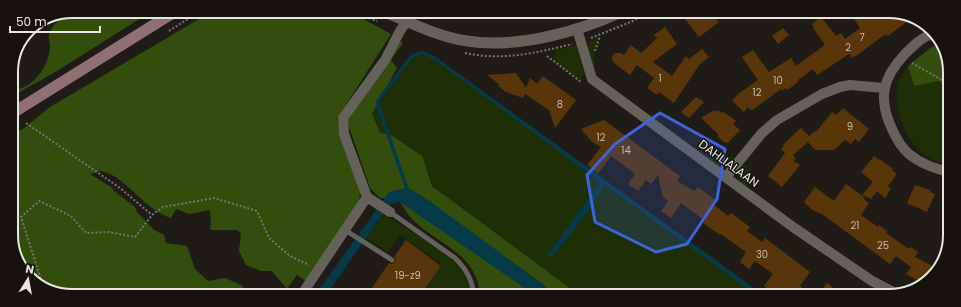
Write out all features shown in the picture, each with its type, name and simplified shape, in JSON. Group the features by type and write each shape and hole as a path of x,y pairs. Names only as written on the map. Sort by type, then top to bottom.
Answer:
{"main road":[{"path":"18,110 165,18"}],"street":[{"path":"398,18 447,37 481,43 503,43 541,38 577,29 605,18"},
{"path":"390,212 367,197 344,134 342,118 385,60 400,31 407,22"},
{"path":"577,29 592,79"},
{"path":"928,36 916,43 902,57 892,71 884,88 884,103 886,116 896,139 909,154 927,166 943,171"},
{"name":"DAHLIALAAN","path":"592,79 807,236 872,281 887,289"},
{"path":"726,177 762,133 777,120 822,94 850,85 884,88"},
{"path":"305,289 318,270 349,232 367,197"}],"lane":[{"path":"390,212 455,258 470,276 473,289"},
{"path":"349,232 392,260"}],"path":[{"path":"595,53 601,35"},
{"path":"547,56 584,83 592,79"},
{"path":"902,57 943,81"},
{"path":"26,123 120,188 152,215"},
{"path":"34,259 21,217 39,201 71,216 86,233 109,232 135,237 152,215 164,207 214,198 257,212 269,238 290,256 318,270"}],"highlighted area":[{"path":"660,113 725,149 717,199 687,244 656,252 595,222 587,175 615,144"}],"green space":[{"path":"141,18 57,71 18,93 18,89 29,84 42,71 49,53 49,36 52,27 58,20 62,19"},
{"path":"201,18 361,18 391,34 337,119 360,190 359,203 306,281 297,275 287,289 272,271 261,271 246,265 239,251 241,233 237,230 210,230 210,210 189,214 176,209 171,218 156,211 114,176 101,171 90,174 111,187 135,207 137,212 154,230 164,235 166,243 187,246 195,269 208,281 225,278 243,286 242,289 65,289 48,283 48,259 24,259 19,245 18,132 50,107"},
{"path":"395,37 403,43 391,60 397,68 372,114 380,133 391,135 422,156 432,186 571,289 548,289 412,190 405,188 385,198 380,198 370,188 346,118"},
{"path":"598,39 594,54 596,68 594,68 588,42"},
{"path":"576,45 584,74 580,80 553,60 556,50"},
{"path":"936,46 940,55 943,72 943,85 939,81 914,86 908,66 930,48"},
{"path":"417,55 425,55 435,60 748,289 570,289 432,186 380,133 372,114 412,58"},
{"path":"908,67 914,86 939,81 943,85 943,162 935,161 924,155 910,139 905,130 898,109 897,99 897,89 903,74"},
{"path":"709,153 720,157 731,156 736,159 730,166 719,166 704,157"},
{"path":"742,165 747,167 749,177 753,185 748,184 746,187 739,181 738,173"},
{"path":"400,202 526,289 479,289 472,269 464,259 423,229 408,214"},
{"path":"383,214 438,248 455,262 467,278 470,289 424,289 441,266 440,262 400,235 388,252 366,238"}],"water":[{"path":"437,58 755,289 747,289 605,185 577,226 551,258 547,255 599,185 597,180 435,60"},
{"path":"405,188 412,190 431,202 548,289 526,289 400,202 391,204 330,289 320,289 389,192"}],"building":[{"path":"684,18 716,18 719,22 699,37"},
{"path":"820,18 822,18 836,36 841,33 845,39 860,28 853,18 876,18 877,20 880,18 896,18 907,21 888,36 886,34 856,56 852,58 849,54 817,75 813,69 798,80 799,81 793,86 787,90 786,88 782,91 781,89 754,109 750,110 748,107 744,112 732,101 738,94 758,80 742,57 753,50 769,72 791,58 796,66 825,45 813,28 814,27 812,24"},
{"path":"665,27 677,44 653,62 672,76 686,56 689,59 702,49 709,57 700,64 674,103 659,92 657,95 647,88 654,78 637,65 630,75 614,63 612,59 615,53 621,53 624,55 631,45 641,53 657,38 654,35"},
{"path":"783,28 789,35 778,44 772,36"},
{"path":"516,73 526,88 530,78 537,84 543,76 576,100 555,128 549,110 525,94 523,98 506,92 498,86 499,84 487,75"},
{"path":"696,97 704,102 689,118 681,112"},
{"path":"843,108 869,129 859,142 855,139 851,144 845,140 834,150 815,150 808,142 793,155 796,158 794,161 800,165 782,187 768,176 785,153 781,149 784,146 783,145 792,136 801,128 809,136 815,131 816,132 832,112 836,115"},
{"path":"714,110 717,112 718,110 723,113 724,112 736,121 733,124 740,130 728,143 724,142 718,137 718,134 701,118"},
{"path":"604,120 680,176 677,181 694,191 698,187 716,200 713,204 728,216 731,213 750,227 747,231 762,242 765,238 810,272 800,286 804,289 767,289 764,286 773,274 755,261 749,269 740,262 746,252 703,223 705,221 681,203 671,218 661,211 668,201 663,197 658,175 651,184 646,180 638,191 628,184 635,174 611,156 598,174 587,165 601,147 592,142 581,129"},
{"path":"874,156 893,169 892,170 897,174 888,186 891,189 885,198 877,191 871,199 862,195 873,182 861,172"},
{"path":"846,184 865,198 864,199 869,203 861,215 878,227 879,225 887,231 886,233 909,249 911,247 918,252 915,257 933,266 930,271 918,281 906,274 911,267 896,256 890,264 822,214 812,210 804,202 815,187 834,201"},
{"path":"915,185 930,190 930,192 935,194 927,212 907,203"},
{"path":"406,240 441,266 424,289 371,289 389,263 392,264 395,262 396,260 394,257"},
{"path":"827,283 834,289 822,289"}],"waterway":[{"path":"407,189 377,102 412,56 422,52 438,60"}]}
